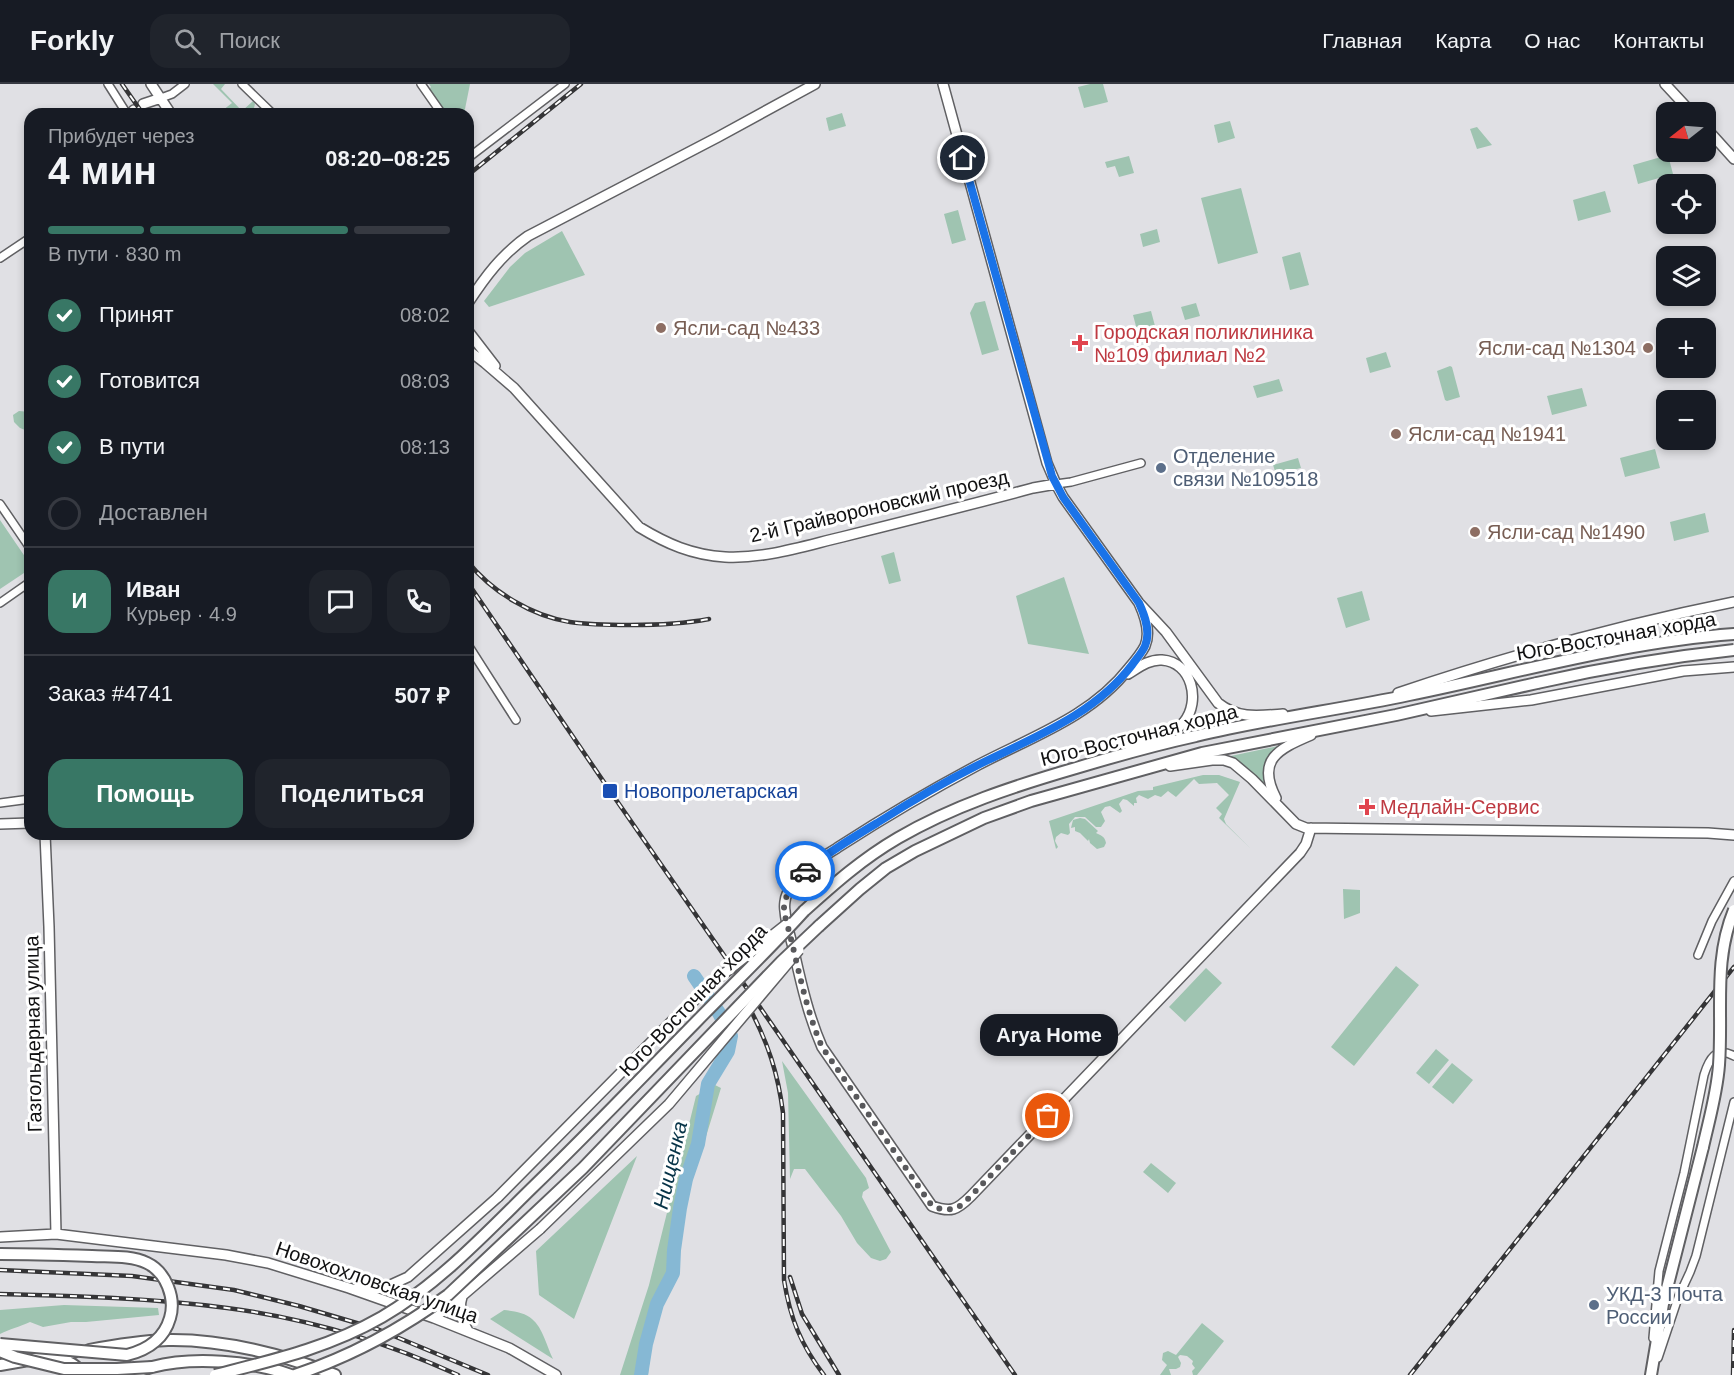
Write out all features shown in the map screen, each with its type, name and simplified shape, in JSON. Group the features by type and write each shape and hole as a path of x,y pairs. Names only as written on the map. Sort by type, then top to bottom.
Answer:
{"main road":[{"path":"151,84 167,108"},
{"path":"474,294 501,258 528,236 815,84"},
{"path":"943,84 1047,464 1066,501 1139,603 1166,632 1218,703 1228,711 1250,716 1320,711"},
{"path":"1665,84 1682,102"},
{"path":"139,108 161,98"},
{"path":"1716,139 1734,159"},
{"path":"474,339 507,382"},
{"name":"2-й Грайвороновский проезд","path":"474,355 507,382 639,527 662,541 706,555 726,557 765,555 1056,484"},
{"path":"1368,703 1614,628 1734,602"},
{"path":"1139,603 1145,616 1146,645 1123,677 1101,698 1061,724 921,796 848,841 797,878 787,893 784,909 806,1003 822,1047 932,1206 942,1210 953,1210 963,1204 1300,852 1306,844 1311,828"},
{"name":"Юго-Восточная хорда","path":"214,1375 290,1356 323,1345 354,1332 420,1292 456,1261 570,1152 804,911 848,871 898,838 960,807 993,794 1086,765 1197,735 1368,703 1596,654 1734,634"},
{"name":"Юго-Восточная хорда","path":"0,1351 15,1357 64,1368 117,1369 202,1361 241,1363 291,1374 365,1348 403,1326 448,1295 583,1168 781,962 860,889 886,868 945,836 984,818 1031,801 1202,753 1396,715 1598,669 1734,650"},
{"path":"1086,765 1164,735 1185,721 1190,711 1194,699 1190,681 1185,673 1171,663 1162,660 1153,661 1123,677"},
{"path":"1396,715 1531,700 1683,671 1734,667"},
{"path":"1280,806 1268,778 1270,762 1275,755 1293,742 1324,729"},
{"path":"1141,770 1224,760 1241,768 1296,824 1311,828 1734,835"},
{"path":"0,824 24,823"},
{"name":"Газгольдерная улица","path":"45,840 56,1234"},
{"path":"1651,1371 1663,1304 1703,1147 1719,1068 1722,953 1734,909"},
{"path":"349,1288 386,1287 408,1277 498,1197 672,1021 716,980 804,911"},
{"path":"434,1318 540,1229 669,1104 819,926"},
{"name":"Новохохловская улица","path":"0,1237 56,1234 226,1255 268,1263 349,1288 468,1331 509,1348 556,1375"},
{"path":"0,1254 117,1257 139,1260 148,1263 166,1282 172,1305 171,1317 159,1339 149,1347 127,1355 0,1344"},
{"path":"462,1296 459,1305 468,1331"},
{"path":"0,1365 135,1342 169,1340 231,1346 305,1363 335,1375"},
{"path":"42,1358 73,1363 85,1375"},
{"path":"130,1375 152,1367"}],"street":[{"path":"108,84 130,108"},
{"path":"161,98 172,94 185,84"},
{"path":"242,84 267,108"},
{"path":"421,84 438,108"},
{"path":"474,151 565,84"},
{"path":"0,258 24,242"},
{"path":"1056,484 1080,480 1141,463"},
{"path":"0,504 24,539"},
{"path":"0,603 24,586"},
{"path":"474,654 516,720"},
{"path":"0,802 24,800"},
{"path":"1698,955 1712,921 1734,881"},
{"path":"1651,1371 1659,1271 1686,1164 1707,1063 1713,1056 1725,1053 1734,1056"},
{"path":"1651,1371 1696,1256 1734,1102"}],"green space":[{"path":"213,84 225,84 221,89 239,108 226,108 232,103"},
{"path":"429,84 470,84 465,108 442,108 429,89 431,87"},
{"path":"1103,84 1108,102 1084,108 1078,87"},
{"path":"253,101 254,108 245,108"},
{"path":"842,113 846,126 829,131 826,118"},
{"path":"1230,121 1235,138 1218,143 1214,125"},
{"path":"1477,127 1492,145 1477,149 1470,129"},
{"path":"1129,156 1134,173 1119,177 1115,166 1107,168 1105,162"},
{"path":"1656,158 1656,162 1670,162 1673,174 1656,174 1656,179 1638,184 1633,165"},
{"path":"1241,188 1258,253 1218,264 1201,198"},
{"path":"1605,191 1611,212 1578,221 1573,200"},
{"path":"958,210 966,240 952,244 944,214"},
{"path":"1157,229 1160,242 1143,247 1140,234"},
{"path":"562,231 585,275 489,307 484,301 510,267 525,253"},
{"path":"1300,252 1309,285 1290,290 1282,257"},
{"path":"985,301 999,350 982,355 970,313 975,303"},
{"path":"1196,303 1200,316 1185,320 1181,307"},
{"path":"1151,311 1155,326 1137,330 1133,315"},
{"path":"1386,352 1391,367 1370,373 1366,358"},
{"path":"1450,366 1460,397 1447,401 1437,371"},
{"path":"1279,379 1283,391 1257,398 1253,386"},
{"path":"1582,388 1587,406 1552,415 1547,396"},
{"path":"19,411 24,411 24,430 14,422 13,415"},
{"path":"1655,449 1660,468 1625,477 1620,458"},
{"path":"1298,458 1301,468 1276,474 1273,465"},
{"path":"1705,513 1709,532 1674,541 1670,522"},
{"path":"0,520 24,555 24,573 0,589"},
{"path":"894,552 901,581 889,584 881,556"},
{"path":"1064,577 1089,654 1028,644 1016,596"},
{"path":"1362,591 1370,620 1346,628 1337,598"},
{"path":"1278,746 1264,772 1266,790 1241,764 1226,757"},
{"path":"1203,775 1219,775 1240,782 1224,819 1226,824 1250,848 1219,818 1222,814 1216,808 1229,795 1217,783 1199,784 1194,779 1176,797 1168,791 1161,797 1155,795 1148,799 1139,795 1134,806 1123,799 1119,804 1122,811 1120,813 1110,806 1105,807 1101,812 1105,821 1101,827 1096,827 1085,817 1075,817 1069,824 1070,833 1068,835 1061,833 1056,837 1058,847 1056,849 1049,821 1138,791 1153,790 1153,787"},
{"path":"1085,819 1098,831 1096,833 1103,837 1106,843 1104,847 1097,849 1089,839 1088,841 1075,831 1075,827 1071,828 1073,820"},
{"path":"1343,889 1360,890 1360,913 1344,919"},
{"path":"1396,966 1419,985 1354,1066 1331,1047"},
{"path":"1206,968 1222,983 1185,1022 1169,1007"},
{"path":"1436,1049 1449,1060 1429,1084 1416,1073"},
{"path":"782,1061 866,1178 869,1188 863,1192 862,1197 891,1252 886,1259 880,1261 871,1258 857,1243 841,1216 805,1169 794,1169 790,1179 788,1093"},
{"path":"1452,1063 1473,1080 1453,1104 1432,1087"},
{"path":"715,1085 721,1088 690,1188 651,1347 648,1375 620,1375 649,1285 696,1096"},
{"path":"637,1156 574,1319 539,1295 536,1251"},
{"path":"1151,1163 1176,1183 1168,1193 1143,1172"},
{"path":"64,1305 158,1308 159,1315 71,1322 43,1327 30,1322 0,1334 0,1310"},
{"path":"504,1310 523,1314 536,1323 553,1359 490,1319"},
{"path":"1202,1323 1224,1341 1197,1375 1193,1375 1192,1371 1195,1368 1193,1361 1187,1356 1180,1355 1178,1357 1180,1367 1169,1369 1171,1375 1160,1375 1167,1365 1162,1360 1163,1353 1168,1351 1176,1355"}],"waterway":[{"name":"Нищенка","path":"641,1375 646,1344 657,1304 673,1273 680,1208 686,1179 698,1144 708,1084 728,1051 731,1036 719,1013 694,976"}],"railway":[{"path":"122,84 139,108"},
{"path":"474,170 581,84"},
{"path":"474,569 501,593 514,601 556,619 608,625 670,624 709,619"},
{"path":"474,592 1015,1375"},
{"path":"1410,1375 1734,967"},
{"path":"749,1007 762,1033 771,1059 783,1113 786,1294 803,1342 824,1375"},
{"path":"0,1270 132,1276 234,1290 377,1329 488,1375"},
{"path":"790,1277 802,1314 839,1375"},
{"path":"0,1294 142,1300 257,1312 316,1325 374,1342 458,1375"},
{"path":"1733,1375 1734,1330"}],"way so far":[{"path":"805,871 787,893 784,909 813,1027 822,1047 932,1206 942,1210 953,1210 963,1204 1048,1116"}],"place":[{"name":"Ясли-сад №433","path":"661,328"},
{"name":"Городская поликлиника №109 филиал №2","path":"1080,343"},
{"name":"Ясли-сад №1304","path":"1648,348"},
{"name":"Ясли-сад №1941","path":"1396,434"},
{"name":"Отделение связи №109518","path":"1161,468"},
{"name":"Ясли-сад №1490","path":"1475,532"},
{"name":"Новопролетарская","path":"610,791"},
{"name":"Медлайн-Сервис","path":"1367,807"},
{"name":"Arya Home","path":"1048,1116"},
{"name":"УКД-3 Почта России","path":"1594,1305"}],"route":[{"path":"805,871 848,841 921,796 1061,724 1101,698 1123,677 1146,645 1148,636 1145,616 1139,603 1063,497 1047,464 963,158"}]}
